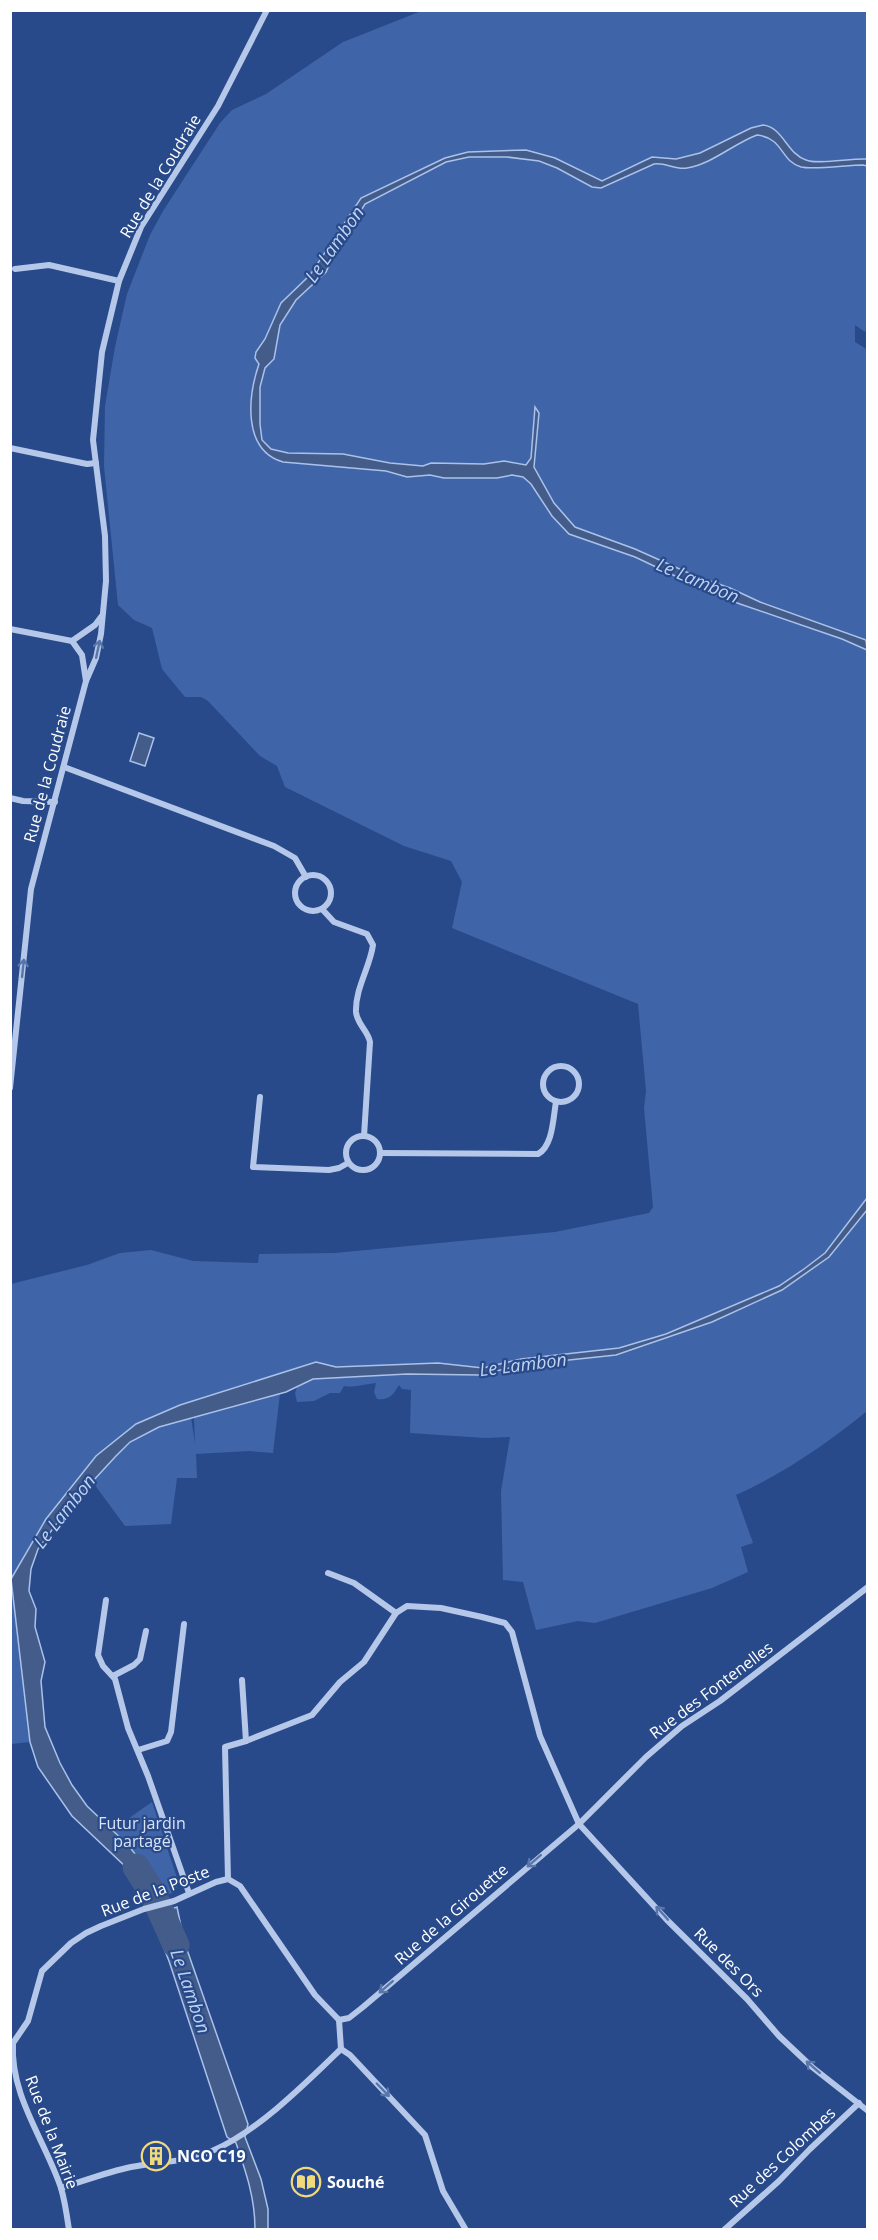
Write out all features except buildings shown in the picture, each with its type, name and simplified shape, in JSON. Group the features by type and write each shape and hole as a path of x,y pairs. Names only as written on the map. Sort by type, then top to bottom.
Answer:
{"street":[{"name":"Rue de la Coudraie","path":"10,1088 31,889 86,681 96,658 102,615 106,581 105,536 93,440 102,352 119,281 141,227 218,106 267,10"},
{"path":"15,269 49,265 119,281"},
{"path":"10,448 87,464 96,463"},
{"path":"10,629 72,641 95,625 102,615"},
{"name":"Rue de la Coudraie","path":"72,641 82,655 86,681"},
{"path":"64,767 274,846 295,858 306,877"},
{"path":"10,798 23,801 55,802"},
{"path":"318,876 330,888 330,900 322,909 307,910 298,904 295,894 302,879 318,876"},
{"path":"322,909 334,922 367,934 373,945 356,1008 359,1021 370,1042 364,1136"},
{"path":"558,1066 570,1068 578,1077 579,1089 567,1101 555,1102 546,1095 542,1083 547,1072 558,1066"},
{"path":"260,1096 253,1167 329,1170 348,1163"},
{"path":"380,1153 538,1154 548,1144 555,1102"},
{"path":"364,1136 374,1140 380,1153 376,1164 367,1170 357,1170 348,1163 345,1152 349,1142 354,1138 364,1136"},
{"path":"228,1879 225,1747 312,1715 340,1682 364,1662 396,1612 354,1583 328,1573"},
{"name":"Rue des Fontenelles","path":"579,1824 646,1756 682,1726 720,1701 867,1587"},
{"path":"106,1600 98,1654 103,1666 113,1676 128,1728 189,1893"},
{"name":"Rue des Ors","path":"396,1612 407,1606 441,1608 505,1623 512,1632 540,1736 579,1824 667,1920 747,1999 779,2036 812,2067 867,2111"},
{"path":"138,1750 167,1741 171,1732 184,1624"},
{"path":"113,1676 134,1665 140,1659 146,1631"},
{"path":"242,1680 246,1741"},
{"name":"Rue de la Girouette","path":"339,2020 349,2018 363,2007 579,1824"},
{"name":"Rue de la Poste","path":"12,2043 28,2021 42,1971 71,1943 86,1933 228,1879 240,1886 315,1995 339,2020"},
{"path":"60,2188 130,2167 192,2158 226,2144 305,2085 341,2049 339,2020"},
{"name":"Rue de la Mairie","path":"12,2043 12,2059 21,2093 60,2188 69,2229"},
{"path":"341,2049 350,2055 425,2135 443,2191 466,2229"},
{"name":"Rue des Colombes","path":"724,2229 780,2181 859,2103"}],"green space":[{"path":"424,10 867,11 867,159 808,161 798,156 778,132 751,128 700,153 676,159 652,157 602,181 526,150 445,158 361,198 310,275 281,303 265,339 256,352 259,364 253,382 258,443 283,462 386,471 407,477 430,475 444,478 497,478 512,475 523,477 531,484 552,516 569,534 635,557 740,604 842,639 867,650 867,1198 824,1253 779,1286 666,1334 619,1348 521,1359 483,1368 438,1363 336,1367 316,1362 180,1405 136,1424 96,1456 46,1519 11,1578 11,1284 87,1265 120,1253 151,1250 193,1261 258,1263 259,1254 335,1253 555,1232 649,1213 653,1207 638,1004 452,928 462,882 451,861 404,846 285,787 277,766 260,756 208,701 201,697 185,697 162,669 152,628 134,620 118,605 104,466 105,406 127,294 150,235 163,211 220,123 232,110 266,94 343,42"},
{"path":"757,135 773,141 791,162 867,166 867,328 865,332 855,325 855,342 868,350 867,641 760,602 635,549 575,527 554,503 534,467 539,413 535,409 531,458 527,465 504,461 484,465 431,463 423,466 288,453 271,449 262,440 260,387 265,368 274,359 280,325 296,300 326,272 335,252 365,204 446,162 469,157 507,157 539,161 592,187 654,164 662,163 673,167"},
{"path":"867,1210 867,1411 804,1457 771,1478 736,1495 753,1543 741,1547 748,1572 712,1588 595,1623 578,1621 536,1630 523,1582 503,1580 501,1491 510,1437 485,1438 410,1433 411,1390 402,1389 399,1385 393,1394 385,1399 377,1399 374,1392 376,1383 344,1386 340,1393 330,1393 314,1401 297,1402 295,1393 297,1387 313,1379 407,1374 479,1375 522,1365 616,1355 712,1322 782,1290 829,1257"},
{"path":"280,1393 273,1453 249,1451 196,1454 197,1478 177,1478 171,1524 125,1526 92,1481 130,1442 159,1427 191,1417 195,1444 194,1417"},
{"path":"11,1578 30,1742 11,1744"},
{"name":"Futur jardin partagé","path":"152,1802 178,1881 174,1892 163,1896 148,1869 112,1830"}],"water":[{"path":"763,125 775,130 794,152 806,160 818,162 867,159 867,166 801,167 789,160 772,140 757,135 696,166 683,168 654,164 601,188 592,187 539,161 507,157 469,157 446,162 365,204 335,252 326,272 296,300 280,325 274,359 265,368 260,387 262,440 271,449 288,453 343,454 390,463 423,466 431,463 484,464 504,461 526,465 531,458 535,407 539,413 534,467 554,503 575,527 635,549 760,602 866,640 867,650 842,639 740,604 635,557 569,534 552,516 531,484 523,477 512,475 497,478 444,478 430,475 407,477 386,471 283,462 270,456 260,446 254,434 251,406 252,391 259,364 255,358 256,352 265,339 281,303 310,275 361,198 445,158 468,152 526,150 555,158 602,181 652,157 676,159 700,153 751,128"},
{"path":"139,733 154,738 145,766 130,761"},
{"path":"867,1198 867,1210 829,1257 782,1290 712,1322 616,1355 522,1365 479,1375 407,1374 313,1379 286,1392 159,1427 130,1442 68,1508 38,1549 31,1569 29,1591 36,1609 35,1627 45,1662 41,1681 45,1727 60,1763 87,1806 129,1846 160,1887 163,1896 146,1902 129,1870 72,1816 38,1767 30,1742 11,1579 46,1519 96,1456 136,1424 180,1405 316,1362 336,1367 438,1363 483,1368 521,1359 619,1348 666,1334 779,1286 825,1253"},
{"path":"177,1907 184,1941 248,2124 245,2137 261,2179 268,2209 268,2229 255,2229 252,2196 240,2154 236,2143 227,2137 169,1961 151,1916"}],"waterway":[{"name":"Le Lambon","path":"136,1867 152,1892 176,1945"}],"place":[{"name":"NCO C19","path":"156,2156"},
{"name":"Souché","path":"306,2182"}]}
